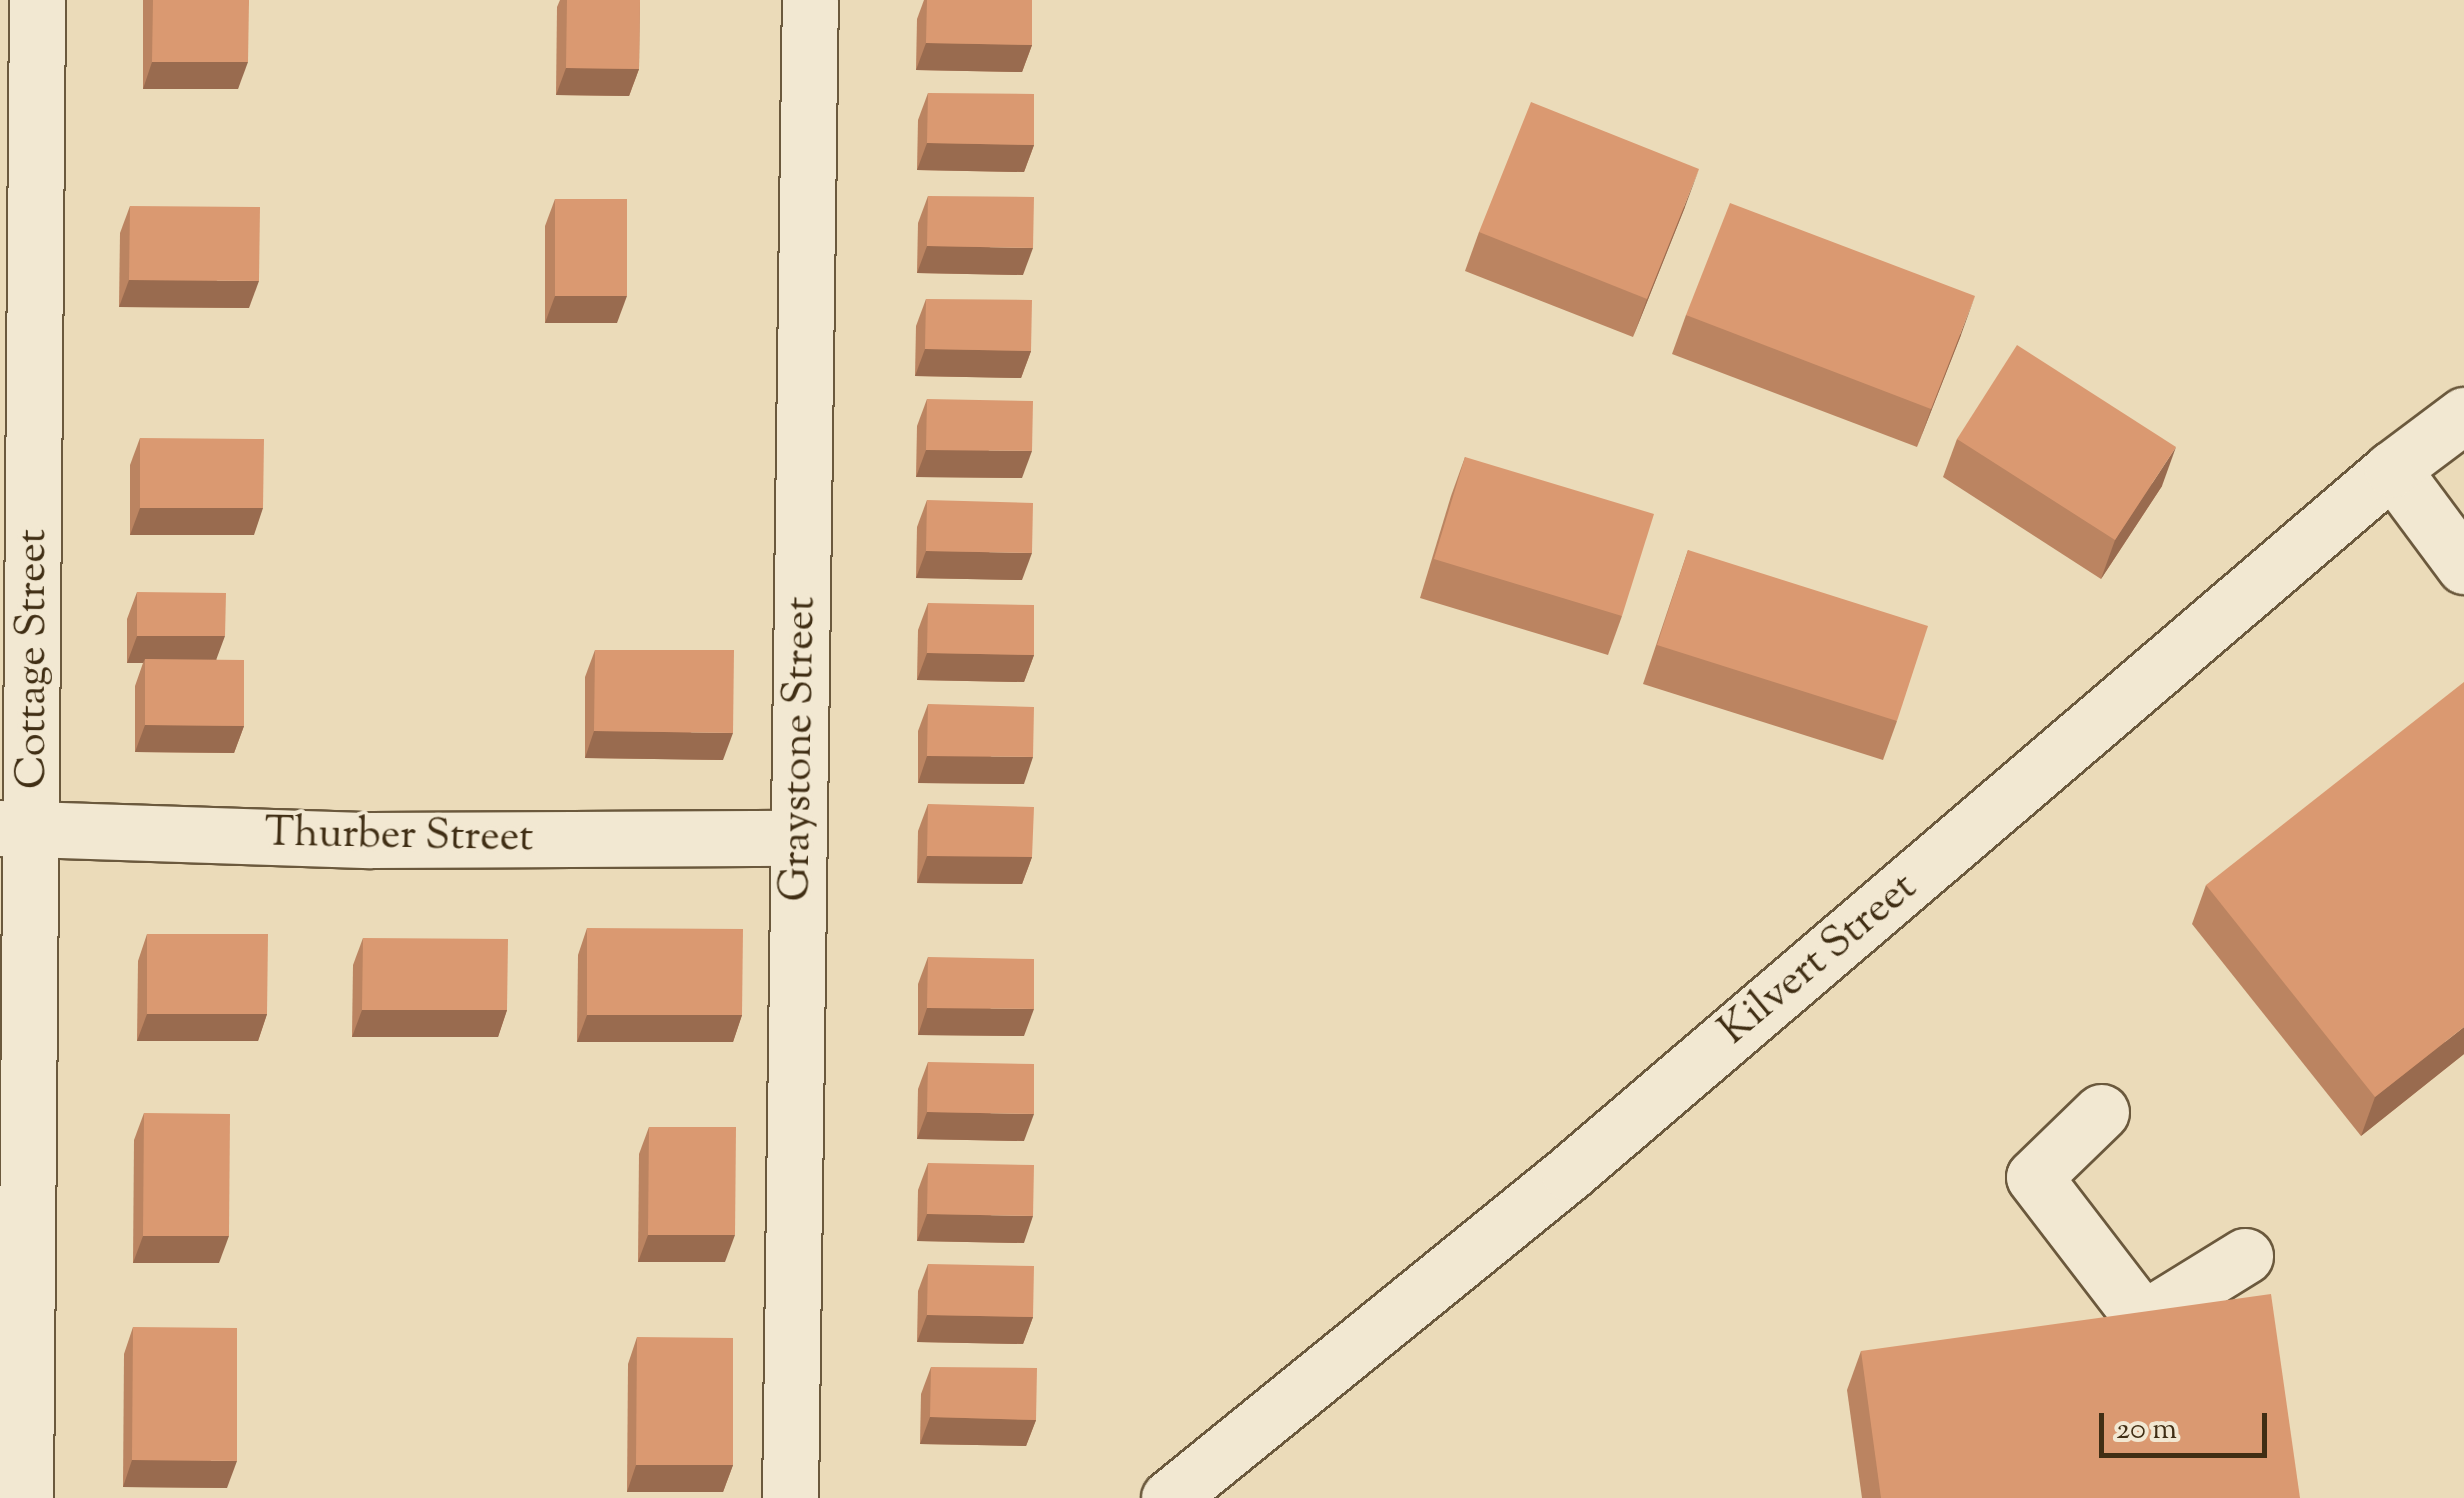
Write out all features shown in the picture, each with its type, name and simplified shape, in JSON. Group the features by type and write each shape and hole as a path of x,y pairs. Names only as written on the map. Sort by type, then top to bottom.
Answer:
{"street":[{"name":"Cottage Street","path":"25,1498 17,828 37,0"},
{"name":"Graystone Street","path":"790,1498 810,0"},
{"name":"Kilvert Street","path":"1168,1498 1569,1172 2392,469 2464,415"},
{"path":"2392,469 2464,566"},
{"name":"Thurber Street","path":"17,828 371,840 799,838"},
{"path":"2101,1112 2034,1177 2143,1319 2246,1256"}],"building":[{"path":"153,0 249,0 248,62 152,62"},
{"path":"567,0 640,0 639,69 566,68"},
{"path":"927,0 1032,0 1032,45 926,43"},
{"path":"928,93 1034,94 1034,145 927,143"},
{"path":"1531,102 1699,169 1647,299 1479,232"},
{"path":"928,196 1034,197 1033,248 927,246"},
{"path":"555,199 627,199 627,296 555,296"},
{"path":"1730,203 1975,296 1931,409 1686,315"},
{"path":"130,206 260,207 259,281 129,280"},
{"path":"926,299 1032,300 1031,351 925,349"},
{"path":"2017,345 2176,447 2115,540 1957,439"},
{"path":"927,399 1033,401 1032,451 926,450"},
{"path":"140,438 264,439 263,508 140,508"},
{"path":"1465,457 1654,514 1622,616 1434,559"},
{"path":"927,500 1033,503 1032,553 926,551"},
{"path":"1688,550 1928,626 1897,721 1657,645"},
{"path":"137,592 226,593 225,636 137,636"},
{"path":"928,603 1034,605 1034,655 927,653"},
{"path":"595,650 734,650 733,733 594,731"},
{"path":"145,659 244,660 244,726 145,725"},
{"path":"2464,682 2464,1027 2375,1097 2206,885"},
{"path":"928,704 1034,707 1033,757 927,756"},
{"path":"928,804 1034,807 1032,857 927,856"},
{"path":"587,928 743,929 742,1015 587,1015"},
{"path":"147,934 268,934 267,1014 147,1014"},
{"path":"363,938 508,939 507,1010 362,1010"},
{"path":"928,957 1034,959 1034,1009 927,1008"},
{"path":"928,1062 1034,1064 1034,1114 927,1112"},
{"path":"144,1113 230,1114 229,1236 143,1236"},
{"path":"649,1127 736,1127 735,1235 648,1235"},
{"path":"928,1163 1034,1165 1033,1216 927,1214"},
{"path":"928,1264 1034,1266 1033,1317 927,1315"},
{"path":"2271,1294 2300,1498 1881,1498 1861,1351"},
{"path":"133,1327 237,1328 237,1461 132,1460"},
{"path":"637,1337 733,1338 733,1465 636,1465"},
{"path":"931,1367 1037,1368 1036,1420 930,1417"}]}
